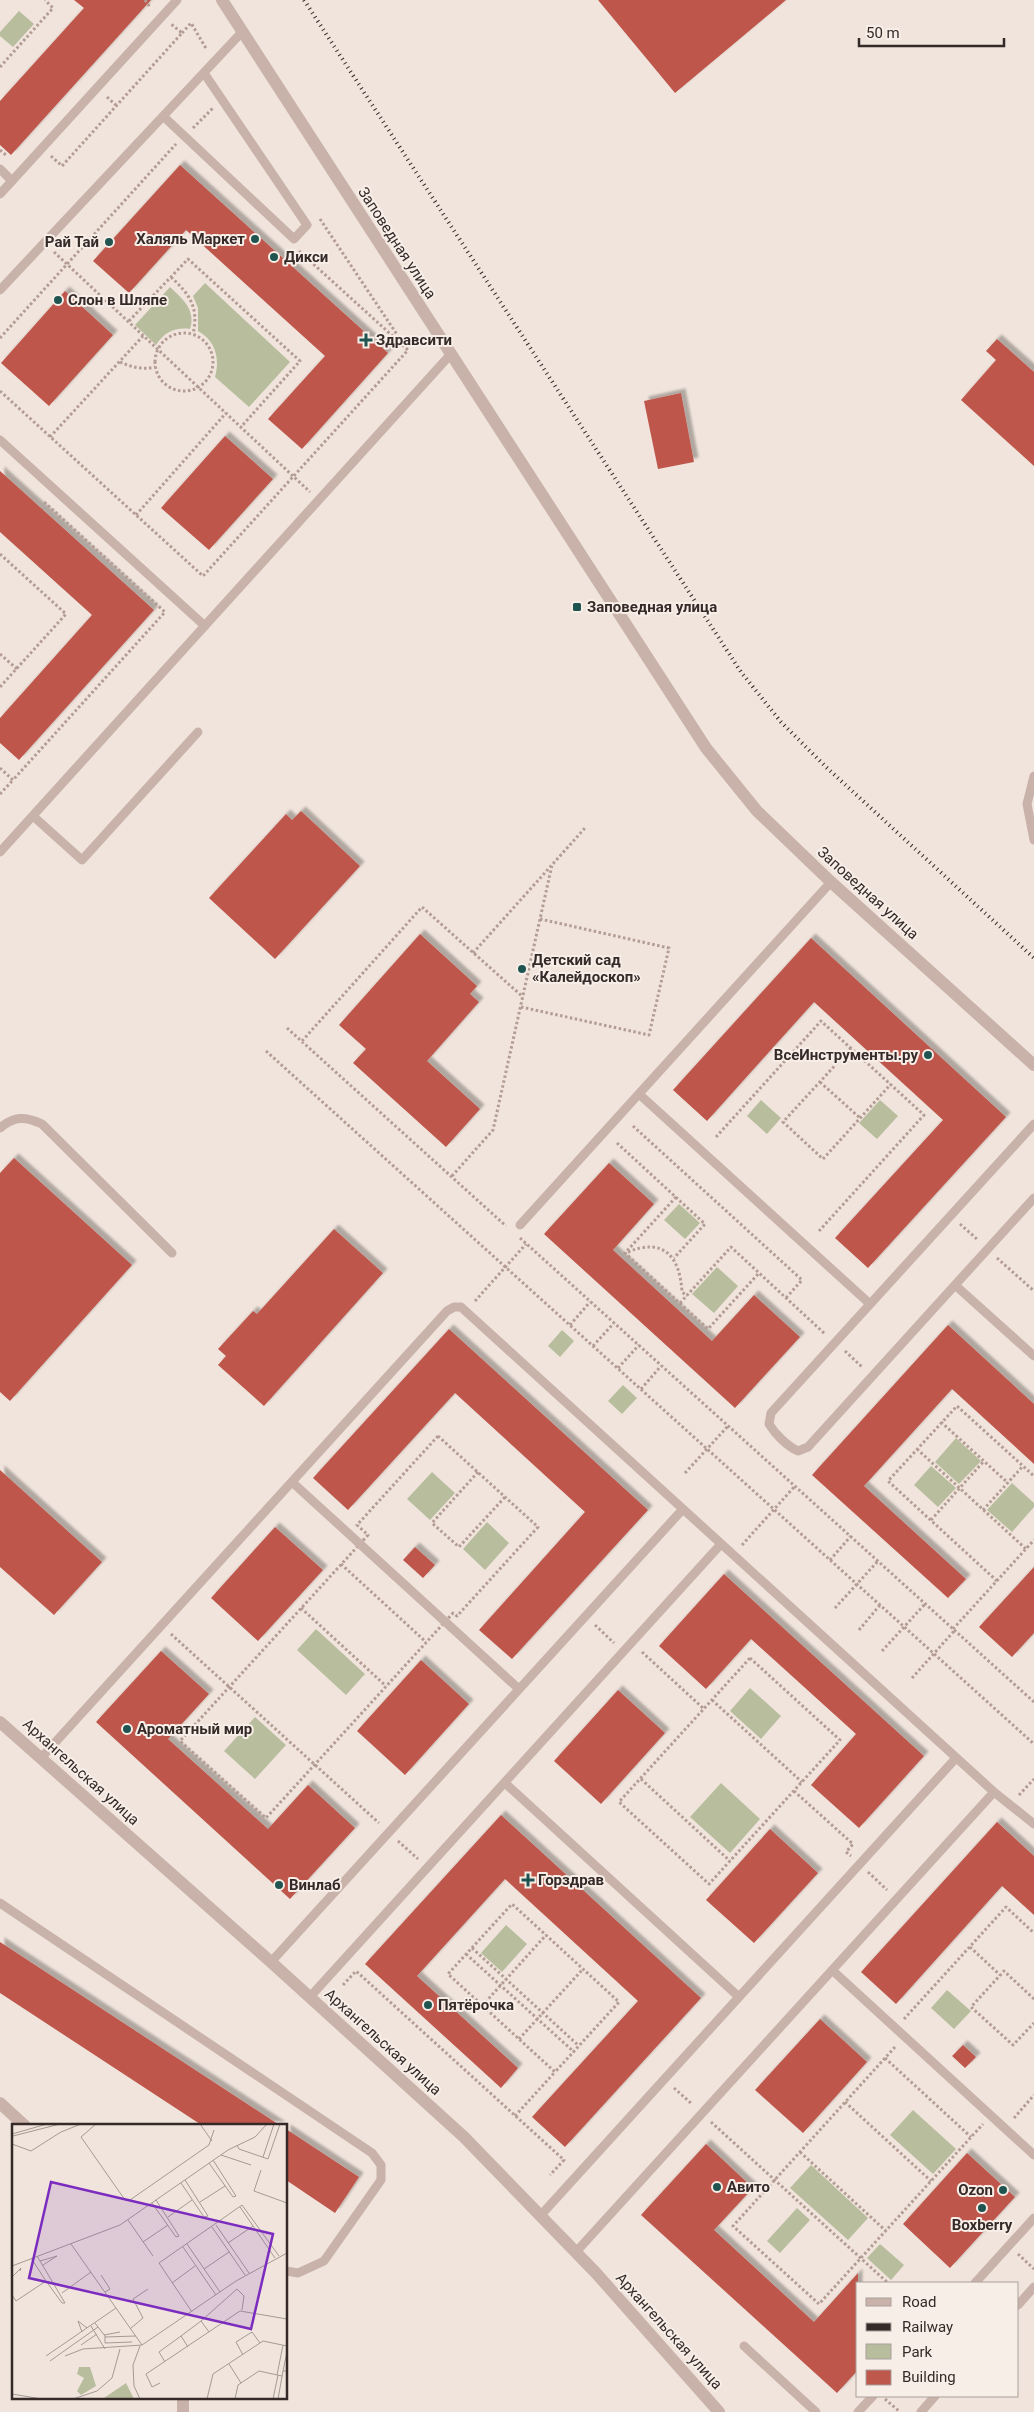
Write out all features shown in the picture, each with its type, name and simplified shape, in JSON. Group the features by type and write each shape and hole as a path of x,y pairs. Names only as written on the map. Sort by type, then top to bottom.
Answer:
{"street":[{"name":"Заповедная улица","path":"222,0 706,748 756,811 831,882 1034,1064"},
{"name":"Архангельская улица","path":"0,1722 271,1962 464,2137 576,2252 719,2412"},
{"path":"0,2103 23,2124"}],"lane":[{"path":"0,194 178,0"},
{"path":"0,290 242,32"},
{"path":"163,116 294,239 308,225 204,73"},
{"path":"0,169 12,181"},
{"path":"0,852 450,355"},
{"path":"0,440 205,626"},
{"path":"33,816 82,860 198,732"},
{"path":"1034,776 1027,804 1034,840"},
{"path":"520,1225 831,882"},
{"path":"639,1094 870,1304"},
{"path":"0,1128 13,1119 27,1117 42,1124 172,1253"},
{"path":"1034,1124 768,1418 772,1430 792,1448 798,1450 808,1447 1034,1198"},
{"path":"956,1285 1034,1356"},
{"path":"41,1758 447,1311 454,1307 461,1307 956,1758 1034,1824"},
{"path":"292,1482 519,1689"},
{"path":"271,1962 682,1509"},
{"path":"309,1998 721,1544"},
{"path":"541,2215 956,1758"},
{"path":"505,1783 739,1997"},
{"path":"576,2252 994,1792"},
{"path":"0,1903 364,2147 381,2165 381,2180 324,2261 298,2273 288,2271"},
{"path":"832,1970 1034,2155"},
{"path":"976,2282 1034,2218"},
{"path":"1019,2304 1034,2287"},
{"path":"744,2346 816,2412"},
{"path":"858,2412 872,2397"},
{"path":"921,2412 934,2397"}],"path":[{"path":"0,67 53,8 45,0"},
{"path":"42,148 62,166 182,33 151,6"},
{"path":"0,338 184,136 222,100"},
{"path":"45,243 319,500"},
{"path":"0,391 203,576 408,350 299,250"},
{"path":"129,322 188,259 300,361 241,427"},
{"path":"171,277 188,293 194,309 193,334"},
{"path":"175,334 193,334 207,344 213,362 211,372 198,387 179,390 169,387 162,381 155,367 158,349 167,337 175,334"},
{"path":"50,437 144,336"},
{"path":"120,362 129,366 146,369 155,367"},
{"path":"136,515 226,413"},
{"path":"0,794 165,612 36,494"},
{"path":"0,554 66,614 0,687"},
{"path":"0,654 16,669"},
{"path":"0,768 13,780"},
{"path":"473,953 585,828"},
{"path":"452,1176 494,1130 552,865"},
{"path":"302,1041 422,907 523,997"},
{"path":"521,1007 649,1036 669,948 540,919"},
{"path":"716,1138 821,1021 891,1084 924,1115 819,1231"},
{"path":"287,1028 1034,1702"},
{"path":"851,1048 783,1122 823,1159 891,1084"},
{"path":"266,1051 1034,1744"},
{"path":"820,1082 860,1118"},
{"path":"633,1126 802,1280 786,1298"},
{"path":"617,1144 705,1224 674,1258"},
{"path":"625,1253 676,1197"},
{"path":"466,1311 526,1244"},
{"path":"625,1253 646,1246 656,1246 674,1258 681,1278 682,1292 687,1296"},
{"path":"680,1303 731,1247 872,1376"},
{"path":"625,1253 708,1329 759,1273"},
{"path":"570,1325 590,1302"},
{"path":"593,1346 614,1323"},
{"path":"618,1368 639,1345"},
{"path":"641,1389 662,1366"},
{"path":"997,1581 888,1481 957,1406 1034,1476"},
{"path":"942,1422 1008,1483"},
{"path":"685,1473 728,1426"},
{"path":"376,1504 438,1436 538,1527 476,1596"},
{"path":"917,1449 1026,1549"},
{"path":"930,1520 984,1461"},
{"path":"983,1510 1023,1466"},
{"path":"478,1472 432,1523 459,1547 505,1497"},
{"path":"734,1555 795,1486"},
{"path":"830,1560 851,1536"},
{"path":"912,1678 1034,1540"},
{"path":"835,1608 878,1561"},
{"path":"341,1564 426,1642"},
{"path":"329,1576 180,1740 202,1760 266,1818 415,1654"},
{"path":"882,1651 925,1604"},
{"path":"858,1630 880,1605"},
{"path":"300,1608 386,1686"},
{"path":"177,1639 365,1811"},
{"path":"750,1658 840,1740 709,1884 620,1802 704,1709 750,1658"},
{"path":"651,1660 704,1709"},
{"path":"712,1700 802,1782"},
{"path":"641,1779 730,1860"},
{"path":"1011,1805 1034,1779"},
{"path":"794,1791 844,1836"},
{"path":"515,2116 619,2002 512,1904 448,1974 555,2072"},
{"path":"914,2008 1006,1907 1034,1933"},
{"path":"482,2006 546,1935"},
{"path":"970,1947 1000,1975"},
{"path":"472,1948 580,2046"},
{"path":"466,1954 574,2052"},
{"path":"519,2039 583,1969"},
{"path":"343,1985 356,1971 564,2160 550,2175"},
{"path":"1034,1999 1004,1971 971,2007 1013,2045 1034,2023"},
{"path":"885,2058 971,2137"},
{"path":"875,2069 733,2226 819,2304 962,2148"},
{"path":"1023,2107 1034,2096"},
{"path":"845,2102 931,2181"},
{"path":"724,2133 887,2282"},
{"path":"800,2152 886,2231"},
{"path":"1009,2246 1034,2269"},
{"path":"883,2397 900,2412"}],"green space":[{"path":"19,11 34,24 13,47 0,36 0,32"},
{"path":"205,283 290,362 249,407 215,377 217,357 213,345 198,331 198,308 193,296"},
{"path":"170,287 184,301 190,311 190,329 171,331 156,345 135,325"},
{"path":"761,1100 781,1118 767,1134 747,1116"},
{"path":"880,1100 898,1116 877,1139 859,1123"},
{"path":"679,1204 700,1223 685,1239 664,1220"},
{"path":"717,1267 738,1286 714,1313 692,1294"},
{"path":"562,1330 574,1341 560,1357 548,1346"},
{"path":"623,1385 637,1398 622,1414 608,1401"},
{"path":"956,1438 981,1461 959,1484 935,1462"},
{"path":"931,1466 956,1488 938,1507 914,1485"},
{"path":"432,1472 455,1493 430,1520 407,1499"},
{"path":"1012,1483 1034,1503 1034,1507 1012,1532 987,1510"},
{"path":"487,1522 509,1543 485,1570 463,1549"},
{"path":"316,1629 365,1674 346,1695 297,1650"},
{"path":"750,1688 781,1716 761,1739 730,1711"},
{"path":"255,1717 286,1745 255,1779 224,1751"},
{"path":"721,1783 760,1819 730,1853 690,1817"},
{"path":"506,1925 527,1944 502,1972 481,1953"},
{"path":"947,1990 971,2011 954,2029 931,2008"},
{"path":"913,2110 956,2149 933,2174 890,2135"},
{"path":"811,2165 868,2218 848,2240 790,2188"},
{"path":"797,2208 810,2220 780,2253 767,2241"},
{"path":"880,2244 904,2265 891,2280 867,2258"}],"building":[{"path":"74,0 151,0 11,155 0,145 0,101 84,8"},
{"path":"598,0 786,0 675,93"},
{"path":"180,165 388,353 302,449 268,419 325,356 186,230 129,293 93,261"},
{"path":"65,291 113,335 49,406 1,363"},
{"path":"997,339 1034,372 1034,466 961,400 996,360 986,351"},
{"path":"681,393 694,462 658,469 644,401"},
{"path":"225,436 273,479 209,550 161,508"},
{"path":"0,471 154,610 19,760 0,743 0,718 92,615 0,532"},
{"path":"301,811 360,866 275,959 209,898 286,814 292,820"},
{"path":"420,934 477,986 470,994 479,1002 427,1061 480,1109 446,1147 353,1063 366,1049 339,1025"},
{"path":"811,938 1006,1117 868,1268 835,1238 943,1120 814,1002 707,1121 673,1090"},
{"path":"14,1158 132,1265 10,1401 0,1392 0,1173"},
{"path":"609,1163 654,1204 613,1250 712,1341 754,1295 800,1337 735,1408 544,1234"},
{"path":"334,1229 383,1273 264,1406 218,1365 226,1356 218,1349 253,1311 257,1314"},
{"path":"948,1325 1034,1404 1034,1464 952,1389 864,1486 966,1579 948,1598 812,1475"},
{"path":"449,1329 648,1510 512,1659 479,1630 585,1512 455,1393 348,1510 313,1478"},
{"path":"0,1470 102,1562 54,1615 0,1567"},
{"path":"275,1527 323,1570 258,1641 211,1598"},
{"path":"415,1547 435,1565 423,1578 403,1560"},
{"path":"1034,1567 1034,1633 1012,1657 979,1627"},
{"path":"724,1574 924,1756 859,1828 811,1785 856,1734 751,1639 706,1689 659,1646"},
{"path":"161,1651 209,1694 168,1739 268,1829 308,1785 355,1828 290,1899 96,1722"},
{"path":"421,1660 469,1704 405,1775 357,1731"},
{"path":"618,1690 665,1733 601,1804 554,1761"},
{"path":"501,1815 701,1998 565,2147 532,2117 638,2001 505,1879 417,1976 518,2068 501,2088 365,1964"},
{"path":"997,1822 1034,1856 1034,1915 1002,1886 896,2004 861,1972"},
{"path":"770,1829 818,1873 754,1943 706,1900"},
{"path":"0,1942 278,2124 200,2124 0,1993"},
{"path":"820,2019 867,2062 803,2133 755,2090"},
{"path":"963,2045 976,2057 965,2068 952,2056"},
{"path":"288,2130 359,2177 335,2213 288,2181"},
{"path":"706,2144 753,2188 714,2230 814,2322 858,2273 858,2282 856,2282 856,2372 837,2393 641,2215"},
{"path":"967,2153 1015,2197 950,2268 903,2224"}],"railway":[{"path":"304,0 741,672 781,722 826,767 1034,958"}],"place":[{"name":"Халяль Маркет","path":"255,239"},
{"name":"Рай Тай","path":"109,242"},
{"name":"Дикси","path":"274,257"},
{"name":"Слон в Шляпе","path":"58,300"},
{"name":"Здравсити","path":"366,340"},
{"name":"Заповедная улица","path":"577,607"},
{"name":"Детский сад «Калейдоскоп»","path":"522,969"},
{"name":"ВсеИнструменты.ру","path":"928,1055"},
{"name":"Ароматный мир","path":"127,1729"},
{"name":"Горздрав","path":"528,1880"},
{"name":"Винлаб","path":"279,1885"},
{"name":"Пятёрочка","path":"428,2005"},
{"name":"Авито","path":"717,2187"},
{"name":"Ozon","path":"1003,2190"},
{"name":"Boxberry","path":"982,2208"}]}
